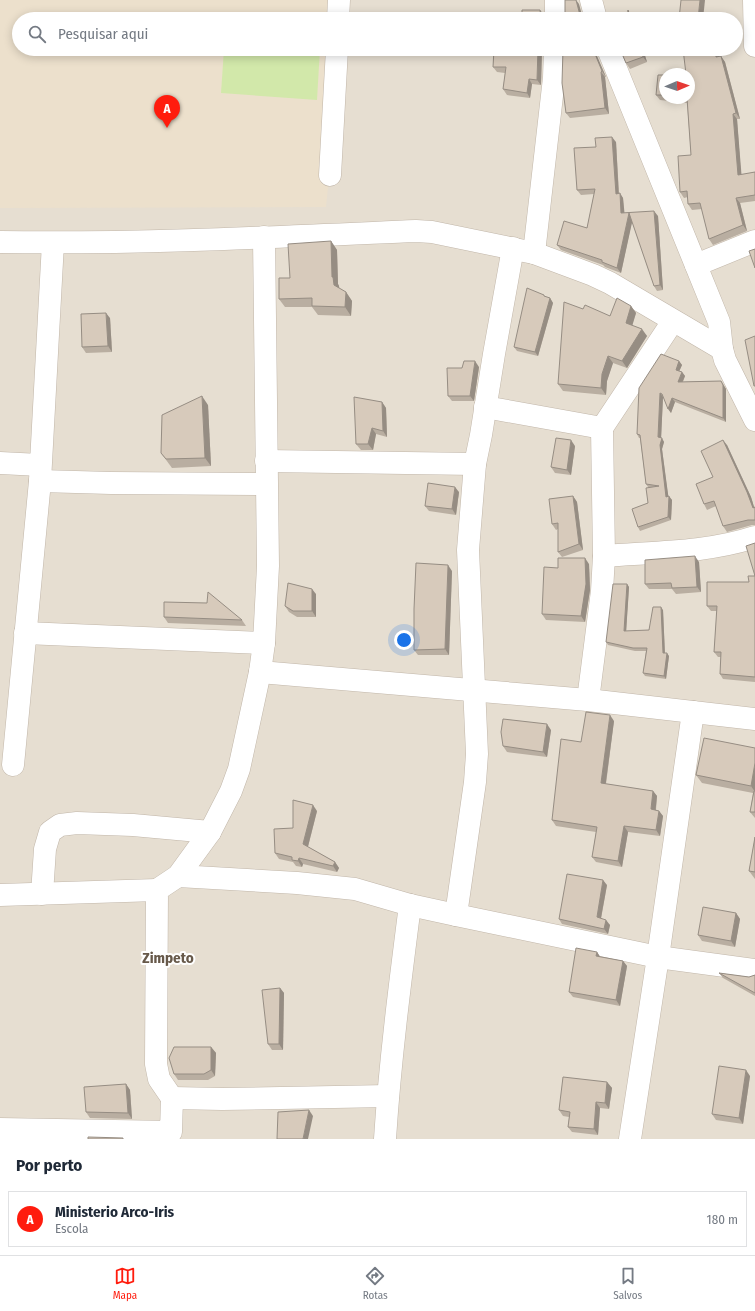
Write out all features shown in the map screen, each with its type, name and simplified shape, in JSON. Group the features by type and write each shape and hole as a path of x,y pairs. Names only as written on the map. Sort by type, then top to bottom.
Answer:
{"street":[{"path":"338,12 339,0"},
{"path":"556,0 556,12"},
{"path":"591,0 594,12"},
{"path":"754,0 755,46"},
{"path":"330,175 336,56"},
{"path":"534,252 554,78 555,56"},
{"path":"611,56 719,322 722,349 725,360 755,420"},
{"path":"0,242 53,243 416,231 432,232 534,252 593,275 610,283 722,349"},
{"path":"0,895 157,890 178,876 210,832 231,790 239,769 260,672 264,643 268,566 264,237"},
{"path":"696,265 755,242"},
{"path":"13,765 40,473 53,243"},
{"path":"456,915 475,782 477,754 468,565 475,464 513,248"},
{"path":"588,700 602,590 604,556 602,428 673,321"},
{"path":"485,406 602,428"},
{"path":"266,461 475,464"},
{"path":"0,463 40,473 111,483 266,484"},
{"path":"604,556 672,553 739,542 755,537"},
{"path":"26,633 264,643"},
{"path":"260,672 588,700 755,719"},
{"path":"630,1139 693,712"},
{"path":"42,894 45,849 50,832 60,825 77,823 125,825 210,832"},
{"path":"178,876 355,889 410,905 658,957 755,970"},
{"path":"0,1129 171,1135 172,1098 159,1080 156,1064 157,890"},
{"path":"385,1139 400,978 410,905"},
{"path":"172,1098 222,1099 388,1096"}],"shaded area":[{"path":"0,0 755,0 755,1139 0,1139"},
{"path":"0,0 347,0 346,12 12,12 12,56 341,56 326,207 0,208"}],"green space":[{"path":"224,56 320,56 317,100 221,93"}],"building":[{"path":"565,0 576,0 579,12 565,12"},
{"path":"681,0 700,0 699,12 680,12"},
{"path":"522,10 540,10 540,12 522,12"},
{"path":"494,56 538,56 537,80 529,79 527,93 503,89 506,67 493,67"},
{"path":"563,56 596,56 602,71 605,108 566,113 562,83"},
{"path":"623,56 643,56 643,57 626,63"},
{"path":"684,56 721,56 736,113 733,114 738,175 755,172 755,195 736,198 743,225 709,239 700,203 688,204 687,191 680,192 678,156 691,155 687,104 695,104 695,68 685,68"},
{"path":"658,75 659,75 659,95 656,95"},
{"path":"612,137 616,194 620,193 621,213 654,211 660,285 654,286 629,213 617,268 602,262 602,260 557,245 564,221 587,228 595,189 577,190 574,148 596,147 595,138"},
{"path":"331,241 332,277 334,285 346,292 345,307 312,306 312,298 279,299 279,278 290,278 288,244"},
{"path":"755,249 755,268 749,251"},
{"path":"527,288 550,298 535,352 514,347"},
{"path":"617,298 631,306 626,323 642,329 622,361 608,356 602,374 601,388 558,384 564,302 583,309 585,305 610,316"},
{"path":"106,313 108,346 82,347 81,314"},
{"path":"755,336 755,386 754,386 745,340"},
{"path":"661,354 679,361 676,370 682,372 678,382 721,381 723,385 723,418 672,398 668,409 662,394 660,393 658,437 662,438 660,445 666,497 669,496 668,517 638,527 632,509 648,503 646,488 659,486 646,484 640,435 637,434 639,388"},
{"path":"464,361 475,361 470,396 448,396 447,368 462,368"},
{"path":"202,396 205,458 166,459 161,453 162,415"},
{"path":"354,397 382,402 383,431 372,428 368,444 356,444"},
{"path":"556,438 571,440 567,470 551,467"},
{"path":"723,440 753,508 755,507 755,520 748,520 723,526 714,501 704,504 696,484 713,477 701,451"},
{"path":"428,483 455,487 452,509 425,506"},
{"path":"573,496 579,544 558,552 558,523 552,524 549,499"},
{"path":"755,543 755,576 746,546"},
{"path":"695,556 697,587 672,588 671,583 645,584 645,560"},
{"path":"558,558 585,558 586,584 581,616 542,614 544,567 558,568"},
{"path":"416,563 448,565 445,649 414,650"},
{"path":"748,576 755,576 755,677 720,674 721,652 714,652 717,606 707,606 707,582 749,582"},
{"path":"288,583 312,589 312,611 293,611 285,606"},
{"path":"613,584 627,584 624,631 649,630 653,607 661,607 663,653 667,653 664,676 643,673 647,648 633,648 606,642"},
{"path":"208,592 242,620 164,617 164,602 207,603"},
{"path":"586,712 610,715 601,783 653,791 651,809 659,811 656,830 624,826 618,861 592,857 597,827 552,820 561,739 581,742"},
{"path":"503,719 547,724 543,752 503,746 501,732"},
{"path":"704,738 755,748 755,763 751,786 696,775"},
{"path":"754,791 755,812 750,812"},
{"path":"293,800 313,805 303,844 335,862 333,866 299,858 298,861 292,860 292,857 275,853 274,829 293,828"},
{"path":"755,837 755,872 749,871"},
{"path":"567,874 603,880 597,917 606,920 604,929 559,919"},
{"path":"703,907 736,913 731,941 698,935"},
{"path":"576,948 597,952 596,956 623,961 616,1000 569,992"},
{"path":"719,973 749,977 755,975 755,993"},
{"path":"280,988 279,1044 268,1044 262,990"},
{"path":"174,1047 211,1047 211,1070 204,1074 174,1074 169,1058"},
{"path":"719,1066 746,1070 739,1118 712,1114"},
{"path":"563,1077 607,1082 605,1103 596,1102 594,1129 568,1127 570,1112 559,1110"},
{"path":"126,1084 128,1113 86,1112 84,1087"},
{"path":"309,1110 303,1139 277,1139 278,1112"},
{"path":"88,1137 123,1138 123,1139 88,1139"}],"place":[{"name":"Ministerio Arco-Iris","path":"167,128"}],"district":[{"name":"Zimpeto","path":"168,958"}]}
